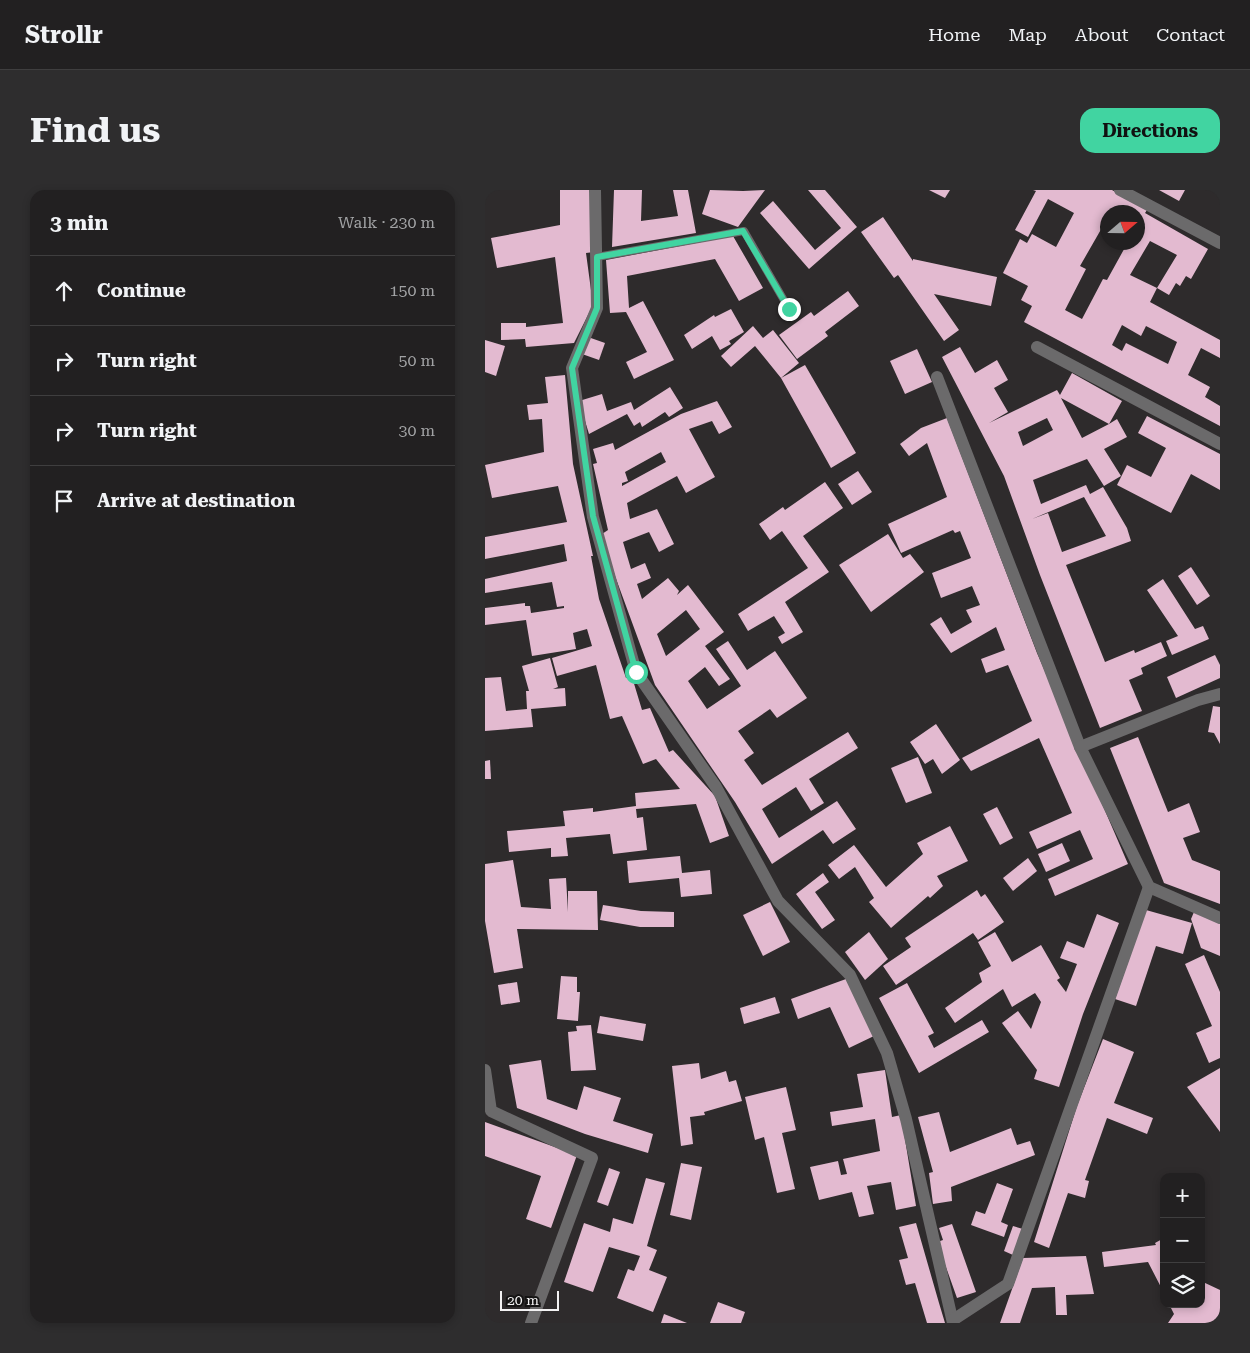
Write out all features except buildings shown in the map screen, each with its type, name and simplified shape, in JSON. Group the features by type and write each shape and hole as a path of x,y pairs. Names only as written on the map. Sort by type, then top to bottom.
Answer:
{"street":[{"path":"595,190 597,308 572,368 593,516 636,672 716,787 778,901 850,976 887,1053 906,1119 953,1322 1008,1284 1149,887"},
{"path":"1121,190 1220,243"},
{"path":"1037,348 1220,444"},
{"path":"937,377 1080,747 1149,887 1220,918"},
{"path":"1080,747 1198,700 1220,694"},
{"path":"485,1070 491,1112 592,1158 531,1323"}],"lane":[{"path":"597,257 743,231 789,309"}],"route":[{"path":"636,672 593,516 572,368 597,308 597,257 743,231 789,309"}]}
